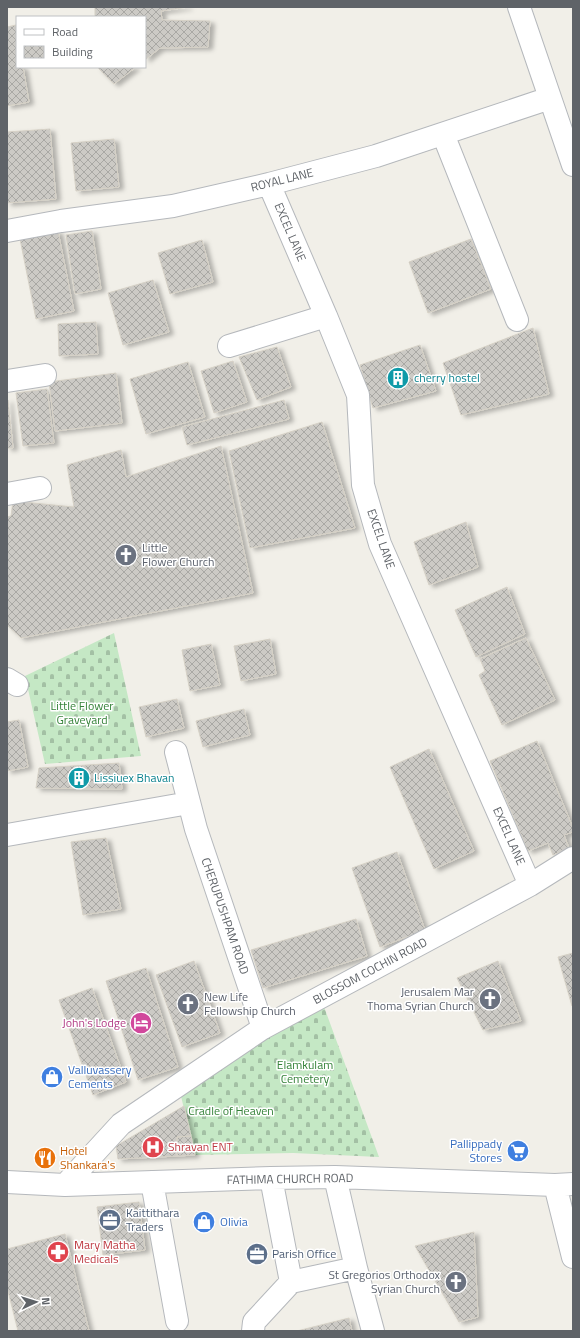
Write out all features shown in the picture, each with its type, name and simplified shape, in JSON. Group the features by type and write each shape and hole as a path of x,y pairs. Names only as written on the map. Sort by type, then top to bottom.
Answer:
{"street":[{"path":"519,7 550,98 566,122 573,165"},
{"name":"ROYAL LANE","path":"7,231 61,221 173,206 269,184 376,156 550,98"},
{"path":"443,134 516,320"},
{"name":"EXCEL LANE","path":"269,184 326,316 358,395 363,485 380,544 530,884"},
{"path":"229,346 326,316"},
{"path":"7,381 45,375"},
{"path":"7,494 40,488"},
{"name":"CHERUPUSHPAM ROAD","path":"176,752 196,829 263,1028"},
{"path":"7,835 189,802"},
{"name":"BLOSSOM COCHIN ROAD","path":"65,1185 121,1124 263,1028 530,884 573,858"},
{"path":"335,1177 356,1268 373,1331"},
{"name":"FATHIMA CHURCH ROAD","path":"7,1182 65,1185 335,1177 564,1185"},
{"path":"272,1178 291,1282"},
{"path":"152,1182 177,1321"},
{"path":"564,1185 573,1257"},
{"path":"253,1331 254,1322 291,1282 356,1268"}],"green space":[{"name":"Little Flower Graveyard","path":"114,633 141,756 45,764 25,676"},
{"path":"323,1004 379,1157 293,1153 195,1155 180,1092"}],"building":[{"path":"95,7 188,7 161,11 162,20 210,21 208,47 160,48 146,59 146,16 95,16"},
{"path":"16,25 16,68 23,68 29,102 7,106 7,27"},
{"path":"98,68 135,68 114,84"},
{"path":"50,129 56,199 7,203 7,132"},
{"path":"114,139 119,187 76,191 71,143"},
{"path":"58,231 74,311 36,319 20,239"},
{"path":"92,231 101,289 75,294 66,235"},
{"path":"471,239 491,289 428,313 409,262"},
{"path":"202,240 213,282 170,294 158,253"},
{"path":"153,280 169,332 123,345 108,293"},
{"path":"96,322 98,354 59,356 58,324"},
{"path":"533,328 549,394 461,415 443,363"},
{"name":"cherry hostel","path":"420,345 436,391 373,408 360,365"},
{"path":"277,347 291,387 257,400 239,357"},
{"path":"233,361 247,402 214,413 201,371"},
{"path":"188,362 205,417 146,434 130,379"},
{"path":"116,373 122,423 55,431 49,382"},
{"path":"47,389 54,443 23,446 16,393"},
{"path":"8,400 13,448 7,448"},
{"path":"284,400 289,419 187,445 182,427"},
{"path":"322,422 355,528 250,548 229,451"},
{"name":"Little Flower Church","path":"221,446 253,593 21,638 7,625 7,517 11,516 13,501 74,507 67,465 121,450 126,477"},
{"path":"466,522 478,567 429,585 414,542"},
{"path":"507,587 525,634 476,657 455,610"},
{"path":"526,638 555,700 502,725 479,675 485,671 480,659"},
{"path":"270,639 276,674 241,681 234,646"},
{"path":"211,644 220,685 190,691 182,650"},
{"path":"177,699 184,728 146,737 139,707"},
{"path":"244,709 250,735 203,747 196,721"},
{"path":"19,720 28,767 7,771 7,722"},
{"path":"537,741 573,828 573,832 564,835 569,848 553,855 548,843 528,851 490,761"},
{"path":"429,749 474,851 434,869 390,767"},
{"name":"Lissiuex Bhavan","path":"119,763 122,789 36,788 39,768"},
{"path":"106,838 121,909 83,915 71,842"},
{"path":"397,852 425,930 380,947 352,868"},
{"path":"356,919 367,956 263,988 251,950"},
{"path":"573,953 573,1006 572,1006 558,957"},
{"name":"New Life Fellowship Church","path":"194,961 220,1033 182,1047 156,975"},
{"name":"Jerusalem Mar Thoma Syrian Church","path":"498,961 521,1021 483,1030 457,978"},
{"path":"146,968 178,1067 138,1080 106,981"},
{"path":"92,988 126,1082 93,1095 59,1000"},
{"path":"184,1106 191,1136 177,1137 177,1156 118,1159 116,1146"},
{"path":"191,1136 195,1155 177,1156 177,1137"},
{"path":"139,1202 145,1250 103,1255 97,1207"},
{"name":"St Gregorios Orthodox Syrian Church","path":"474,1232 478,1317 459,1322 415,1246"},
{"path":"65,1234 89,1331 18,1331 7,1287 7,1249"},
{"path":"349,1318 352,1331 297,1331"}],"place":[{"name":"cherry hostel","path":"398,378"},
{"name":"Little Flower Church","path":"126,555"},
{"name":"Lissiuex Bhavan","path":"79,778"},
{"name":"Jerusalem Mar Thoma Syrian Church","path":"490,999"},
{"name":"New Life Fellowship Church","path":"188,1004"},
{"name":"John's Lodge","path":"141,1023"},
{"name":"Valluvassery Cements","path":"52,1077"},
{"name":"Shravan ENT","path":"153,1147"},
{"name":"Pallippady Stores","path":"518,1151"},
{"name":"Hotel Shankara's","path":"45,1158"},
{"name":"Kaittithara Traders","path":"110,1220"},
{"name":"Olivia","path":"204,1222"},
{"name":"Mary Matha Medicals","path":"58,1252"},
{"name":"Parish Office","path":"257,1254"},
{"name":"St Gregorios Orthodox Syrian Church","path":"456,1282"}],"park label":[{"name":"Elamkulam Cemetery","path":"305,1072"},
{"name":"Cradle of Heaven","path":"231,1111"}]}
